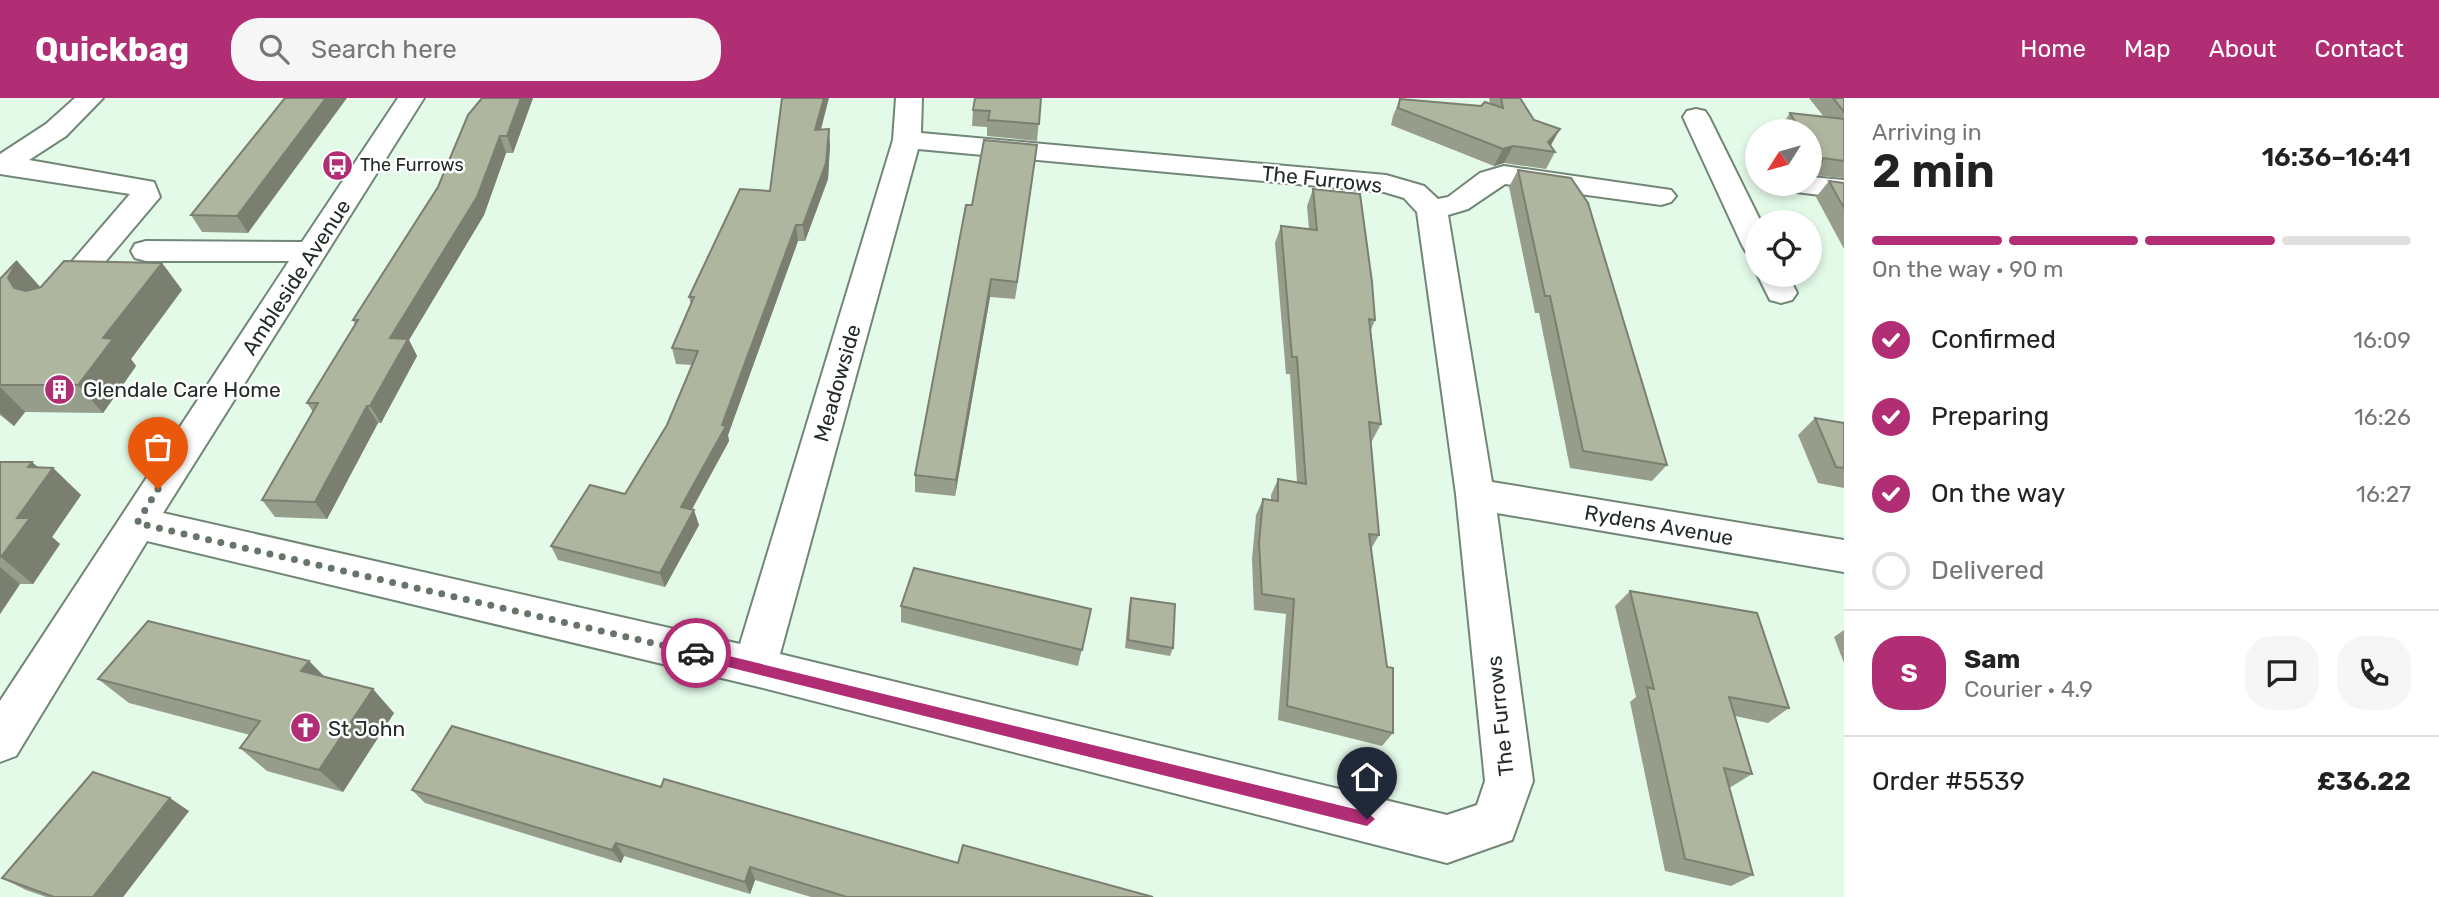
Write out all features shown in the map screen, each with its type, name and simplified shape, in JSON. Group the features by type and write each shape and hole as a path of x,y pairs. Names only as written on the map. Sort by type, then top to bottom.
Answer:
{"street":[{"path":"2,165 56,130 90,98"},
{"name":"Ambleside Avenue","path":"0,741 12,702 137,523 411,98"},
{"name":"Meadowside","path":"755,667 907,140 909,98"},
{"path":"1696,117 1745,221"},
{"name":"The Furrows","path":"137,523 755,667 1447,839 1495,823 1509,781 1475,494 1432,210 1414,192 1386,184 907,140"},
{"path":"1713,153 1745,168"},
{"path":"2,165 144,188 145,197 51,305"},
{"path":"1432,210 1458,203 1490,179 1504,175 1661,196"},
{"path":"1822,187 1844,189"},
{"path":"1740,211 1761,196"},
{"path":"146,251 313,252"},
{"name":"Rydens Avenue","path":"1475,494 1844,556"}],"building":[{"path":"285,98 326,98 237,216 191,215"},
{"path":"482,98 521,98 507,136 500,136 477,197 390,338 408,339 370,406 367,406 315,502 262,500 318,403 307,403 358,320 353,320 438,187 468,115"},
{"path":"782,98 824,98 815,130 829,129 826,163 803,225 796,225 722,425 726,426 681,507 694,510 660,573 551,546 590,485 625,494 667,425 698,351 672,348 694,297 689,297 740,189 770,191"},
{"path":"975,98 1041,98 1039,124 988,120 990,111 973,110"},
{"path":"1501,98 1520,98 1534,120 1560,129 1548,142 1555,152 1513,146 1503,149 1398,108 1400,99 1481,106 1485,102 1503,108"},
{"path":"1833,98 1844,98 1844,112"},
{"path":"1790,113 1844,119 1844,161 1823,158 1822,160 1822,119 1793,119"},
{"path":"984,140 1037,145 1017,282 991,279 956,480 915,475 966,205 972,205"},
{"path":"1518,170 1571,178 1588,203 1667,465 1583,451 1550,296 1545,296"},
{"path":"1829,181 1844,183 1844,208"},
{"path":"1313,189 1360,194 1372,282 1375,320 1369,319 1381,424 1369,422 1379,535 1369,534 1387,667 1393,668 1393,733 1287,706 1294,599 1262,594 1259,543 1263,499 1278,501 1278,479 1306,484 1297,357 1292,357 1281,226 1317,230"},
{"path":"17,261 8,278 14,288 26,291 41,287 64,261 162,263 103,338 113,339 78,385 0,385 0,279"},
{"path":"1815,418 1844,423 1844,468 1836,467"},
{"path":"0,462 32,462 28,467 53,468 17,518 30,518 1,557 0,557"},
{"path":"914,568 1091,609 1082,650 901,606"},
{"path":"1630,591 1757,613 1789,708 1729,697 1752,774 1724,768 1753,875 1685,859 1647,687 1654,689"},
{"path":"1131,598 1175,604 1173,648 1128,640"},
{"name":"St John","path":"148,621 309,661 301,671 373,689 319,770 240,748 260,721 98,679"},
{"path":"452,726 661,787 664,779 958,863 963,845 1153,897 847,897 750,867 745,882 616,843 612,850 412,790"},
{"path":"93,772 170,798 93,897 54,897 2,878"}],"way so far":[{"path":"158,489 137,523 696,653"}],"place":[{"name":"The Furrows","path":"337,165"},
{"name":"Glendale Care Home","path":"60,389"},
{"name":"St John","path":"305,728"}],"route":[{"path":"696,653 1367,819"}]}
